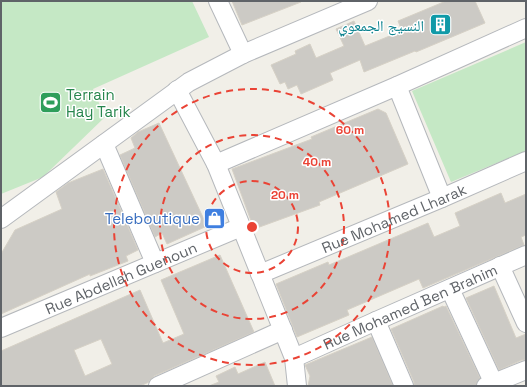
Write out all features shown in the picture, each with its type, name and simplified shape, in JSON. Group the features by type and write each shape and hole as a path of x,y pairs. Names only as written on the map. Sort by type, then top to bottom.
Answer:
{"street":[{"path":"218,1 243,54"},
{"path":"1,219 189,82 243,54 368,1"},
{"path":"216,164 397,86 526,28"},
{"path":"397,86 442,198"},
{"path":"177,90 216,164 294,358 297,386"},
{"path":"104,144 155,264"},
{"name":"Rue Mohamed Lharak","path":"260,274 442,198 526,161"},
{"name":"Rue Abdellah Guenoun","path":"1,328 241,227"},
{"name":"Rue Mohamed Ben Brahim","path":"294,358 500,266 526,256"},
{"path":"500,266 526,323"},
{"path":"450,289 492,385 526,370"},
{"path":"376,321 404,386"},
{"path":"158,386 283,330"}],"green space":[{"name":"Terrain Hay Tarik","path":"1,1 192,1 209,37 93,89 105,117 43,177 1,194"},
{"path":"526,42 526,151 451,182 412,91"}],"building":[{"path":"232,1 301,1 301,2 242,25"},
{"path":"446,1 475,1 485,23 364,72 360,60 330,73 333,80 301,94 297,85 288,89 285,82 280,84 271,65 296,54 295,51 310,44 316,58 344,46 336,29 354,21 365,46 402,31 398,21"},
{"path":"378,109 386,113 408,164 319,202 320,205 254,229 232,169 312,139 311,137"},
{"path":"159,123 207,226 167,244 162,233 155,237 120,155 135,148 131,138 138,132"},
{"path":"103,169 138,250 126,256 128,261 90,276 90,274 1,314 1,254 15,230 62,209 56,192 68,183"},
{"path":"501,193 505,203 526,194 526,235 521,237 524,245 423,288 419,279 347,310 349,315 297,337 276,284 328,262 329,265 428,223 434,237 460,226 455,213"},
{"path":"220,255 254,332 154,376 149,382 140,386 1,386 1,351 140,290 163,343 184,334 161,280","holes":["101,339 112,364 85,376 74,350"]},
{"path":"494,286 516,338 526,334 526,360 522,360 499,370 466,298"},
{"path":"446,306 480,378 476,386 414,386 414,382 391,329"},
{"path":"372,337 393,386 308,386 310,376 305,365"},
{"path":"265,362 275,386 209,386 219,382 216,376 235,367 238,374"}],"place":[{"name":"النسيج الجمعوي","path":"440,25"},
{"name":"Terrain Hay Tarik","path":"50,103"},
{"name":"Teleboutique","path":"215,218"}]}
